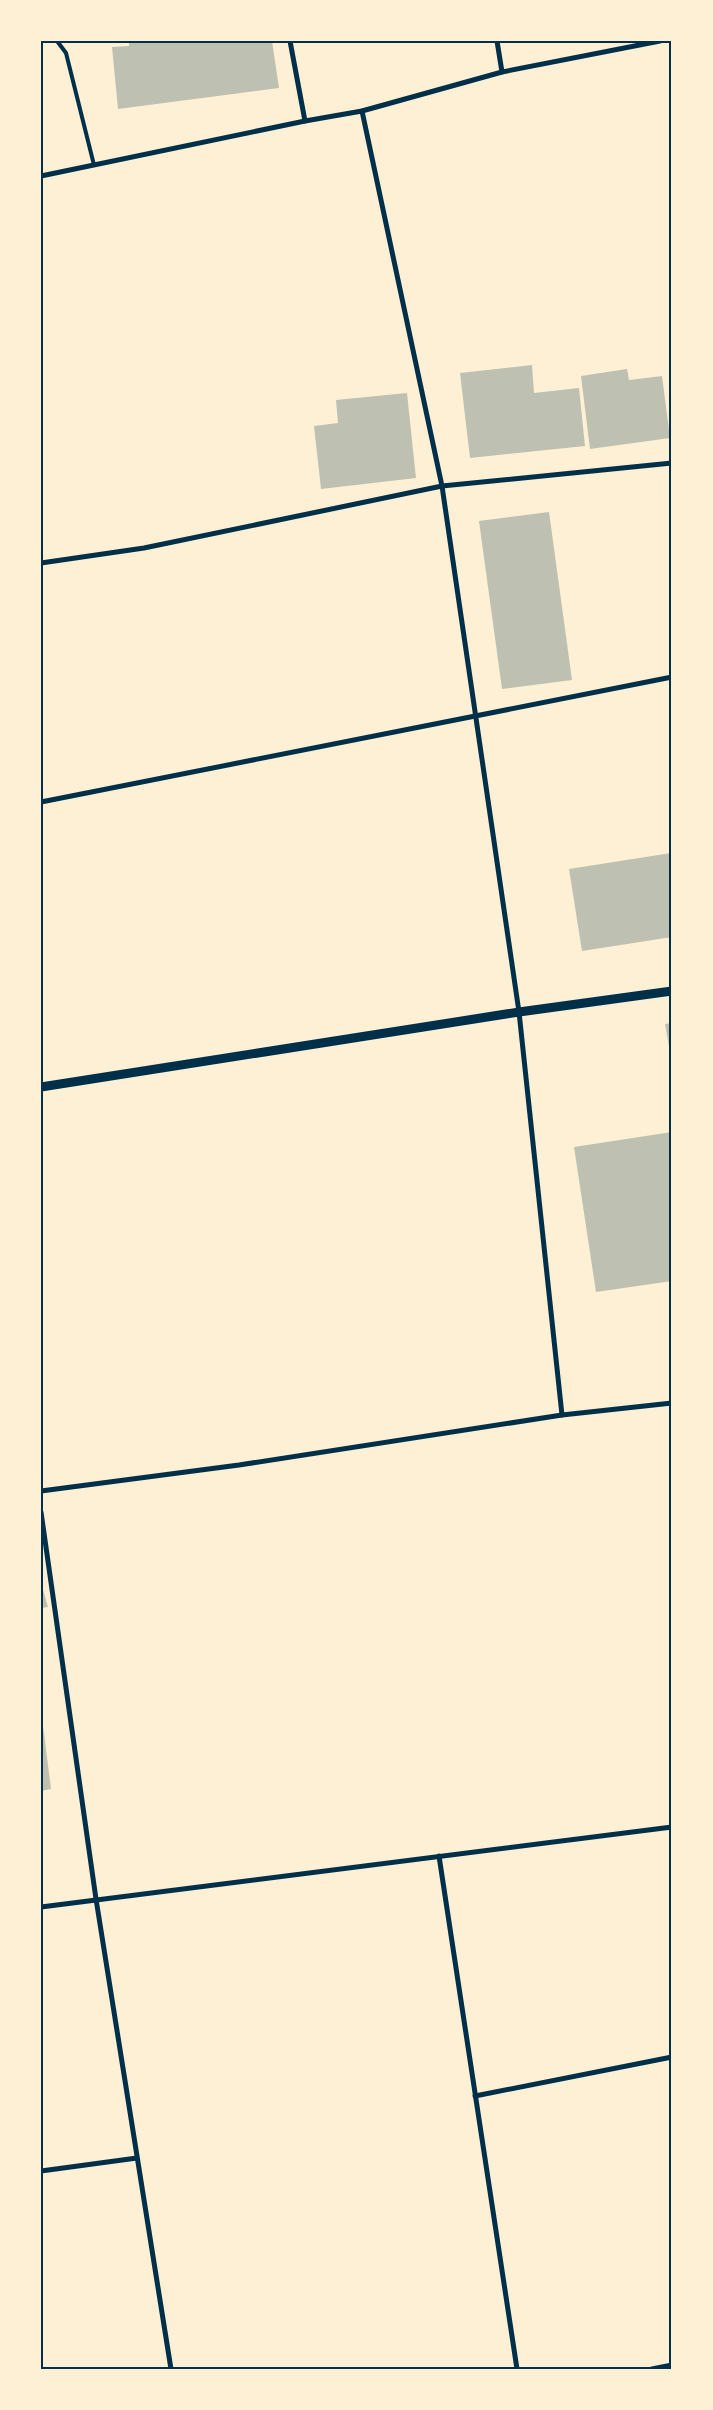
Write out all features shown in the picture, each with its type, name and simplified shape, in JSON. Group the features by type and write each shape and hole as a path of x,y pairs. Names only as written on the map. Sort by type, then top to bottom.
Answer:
{"street":[{"path":"290,41 305,121"},
{"path":"497,41 502,72"},
{"path":"41,176 305,121 362,112 502,72 660,41"},
{"path":"362,112 442,486 477,714 520,1012 562,1415"},
{"path":"41,563 144,548 442,486 672,463"},
{"path":"41,802 477,714 672,678"},
{"path":"41,1087 520,1012 672,991"},
{"path":"41,1491 239,1466 562,1415 672,1403"},
{"path":"41,1512 96,1899 171,2369"},
{"path":"41,1907 672,1827"},
{"path":"439,1856 517,2369"},
{"path":"475,2096 672,2057"},
{"path":"41,2171 138,2158"},
{"path":"652,2369 672,2366"}],"lane":[{"path":"57,41 66,53 94,165"}],"building":[{"path":"129,41 272,41 279,88 118,109 112,47 129,46"},
{"path":"532,365 534,393 579,388 585,446 470,458 460,373"},
{"path":"627,369 629,380 662,376 670,438 590,449 581,376"},
{"path":"407,393 416,478 321,489 314,426 338,423 336,400"},
{"path":"549,512 572,680 502,689 479,521"},
{"path":"671,853 672,937 582,951 569,869"},
{"path":"672,1023 672,1057 671,1057 665,1024"},
{"path":"672,1132 672,1281 596,1292 574,1147"},
{"path":"42,1586 48,1607 41,1608"},
{"path":"41,1710 51,1789 41,1791"}]}
